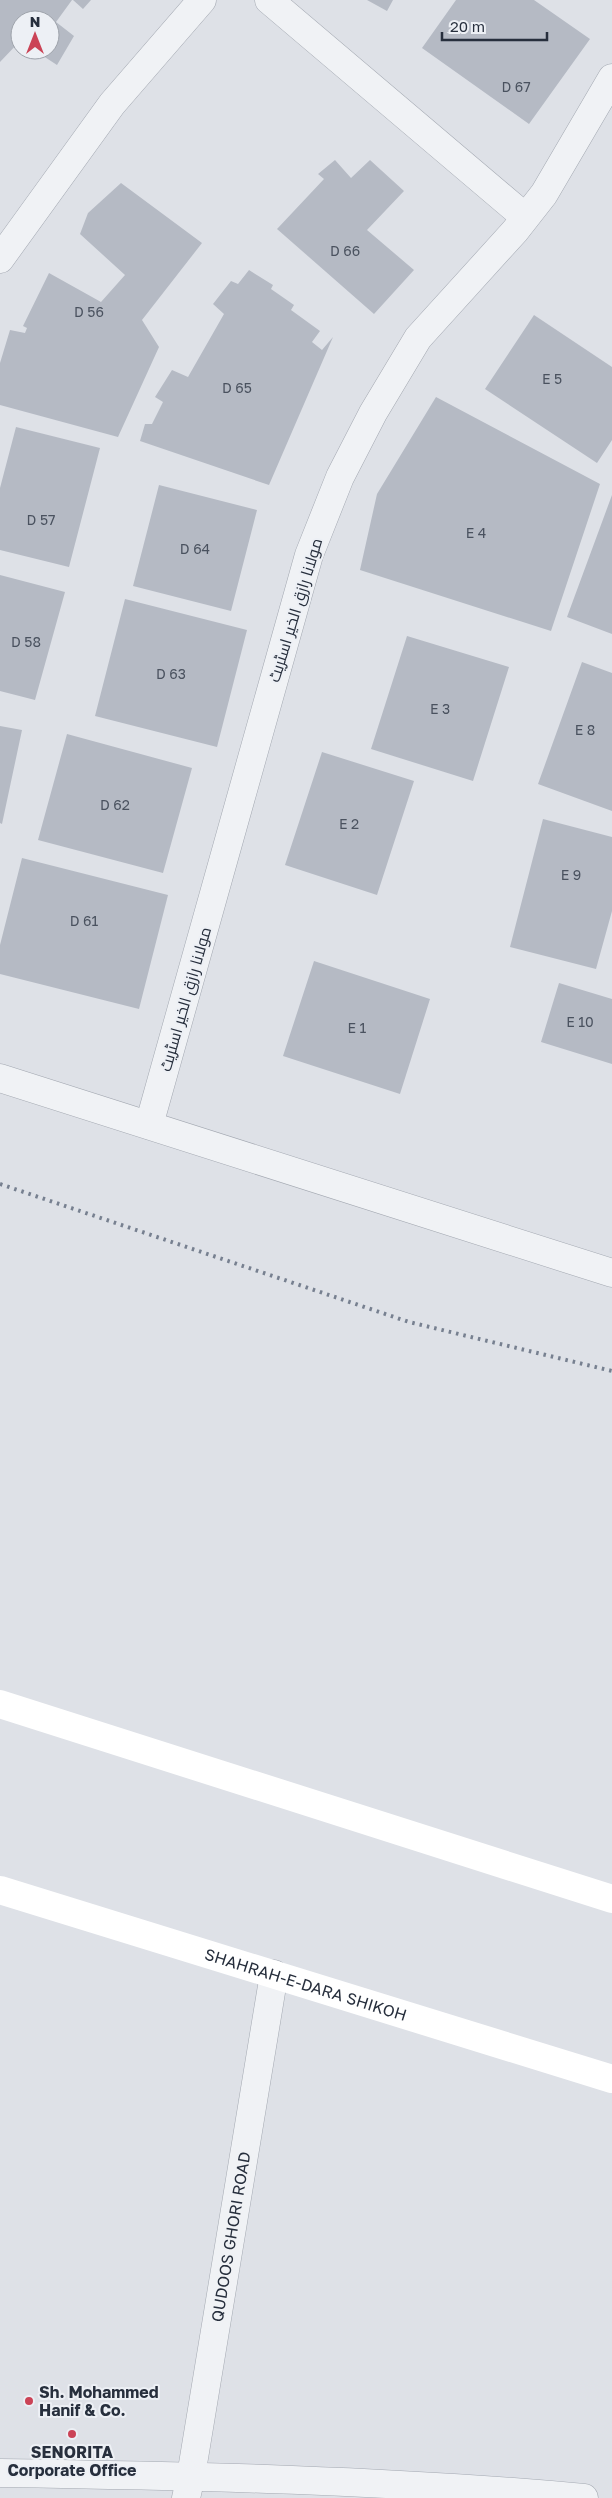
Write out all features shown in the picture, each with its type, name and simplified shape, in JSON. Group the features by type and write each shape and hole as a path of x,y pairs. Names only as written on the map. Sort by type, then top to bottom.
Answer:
{"main road":[{"path":"0,1704 612,1899"},
{"name":"SHAHRAH-E-DARA SHIKOH","path":"0,1890 612,2079"}],"street":[{"path":"0,259 112,104 202,0"},
{"path":"269,0 525,218"},
{"name":"مولانا رازق الخیر اسٹریٹ","path":"150,1125 308,555 337,486 373,413 418,338 525,218 544,194 612,78"},
{"path":"0,1078 612,1272"},
{"name":"QUDOOS GHORI ROAD","path":"189,2487 274,1974"},
{"path":"0,2473 189,2487 584,2498"}],"building":[{"path":"0,0 72,0 60,16 60,10 10,10 10,52 0,62"},
{"path":"73,0 91,0 83,9"},
{"path":"367,0 393,0 387,11"},
{"path":"456,0 534,0 590,39 529,124 422,48"},
{"path":"60,25 74,36 60,60"},
{"path":"49,60 60,60 57,65"},
{"path":"335,160 351,178 370,160 404,191 367,230 414,270 374,314 277,229 324,179 318,174"},
{"path":"121,183 202,243 142,320 159,347 118,437 0,405 0,363 10,330 25,333 27,328 23,326 49,273 101,302 125,275 80,234 88,213"},
{"path":"249,270 273,285 271,289 294,305 291,310 320,331 312,342 322,350 333,337 269,485 140,441 145,424 152,424 163,402 155,397 172,370 188,377 224,314 213,304 231,281 238,284"},
{"path":"534,315 612,367 612,440 597,463 485,389"},
{"path":"436,397 600,484 551,631 360,570 377,494"},
{"path":"16,427 100,448 69,567 0,550 0,488"},
{"path":"159,485 257,510 231,611 133,586"},
{"path":"612,495 612,634 567,617"},
{"path":"0,575 65,592 35,700 0,691"},
{"path":"125,599 247,630 217,747 95,716"},
{"path":"407,636 509,667 473,781 371,749"},
{"path":"582,662 612,673 612,811 538,784"},
{"path":"0,726 22,730 2,824 0,823"},
{"path":"67,734 192,768 163,873 38,840"},
{"path":"322,752 414,781 377,895 285,865"},
{"path":"543,819 612,837 612,911 596,969 510,947"},
{"path":"22,858 168,895 139,1009 0,974 0,945"},
{"path":"314,961 430,999 400,1094 283,1056"},
{"path":"559,983 612,999 612,1064 541,1042"}],"railway":[{"path":"0,1184 409,1322 612,1371"}],"place":[{"name":"Sh. Mohammed Hanif & Co.","path":"29,2401"},
{"name":"SENORITA Corporate Office","path":"72,2434"}]}
